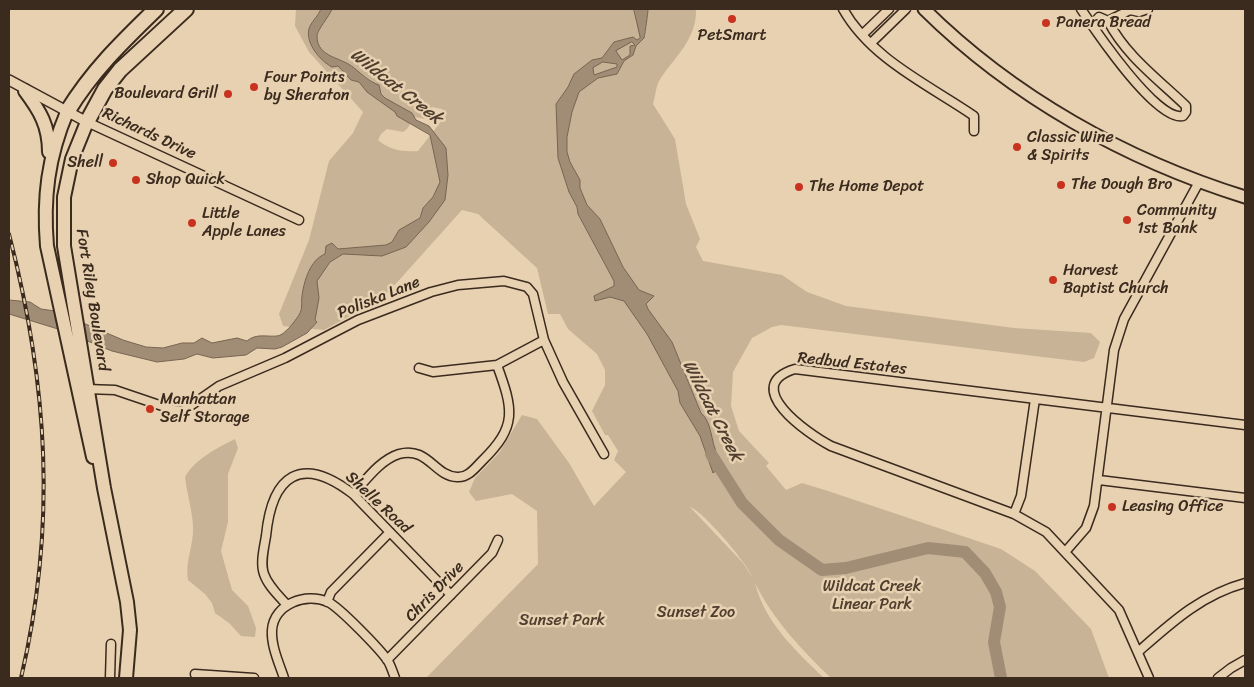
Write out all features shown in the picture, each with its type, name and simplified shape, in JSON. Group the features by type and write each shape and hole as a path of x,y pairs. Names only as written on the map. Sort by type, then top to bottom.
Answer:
{"highway":[{"name":"Fort Riley Boulevard","path":"83,389 69,349 47,246 45,218 49,167 57,137 68,112 85,84 104,60 156,9"},
{"name":"Fort Riley Boulevard","path":"126,678 130,630 127,602 104,488 92,457 83,389 82,353 64,246 64,197 72,159 87,122 105,89 120,70 186,9"},
{"path":"25,91 43,115 48,132 49,167"}],"main road":[{"path":"924,9 954,38 1007,79 1077,124 1156,165 1245,197"}],"street":[{"path":"843,9 871,43 907,74 974,116 974,131"},
{"path":"863,34 889,9"},
{"path":"871,43 906,9"},
{"path":"1081,9 1092,25 1111,52 1140,87 1169,112 1183,116 1186,112 1186,106 1147,72 1114,33 1108,21 1099,17 1092,25"},
{"path":"1108,21 1130,10 1139,12 1148,9"},
{"name":"Richards Drive","path":"9,80 25,91 87,122 299,220"},
{"path":"1066,551 1086,528 1094,506 1099,480 1114,350 1124,319 1199,182"},
{"name":"Poliska Lane","path":"83,389 115,390 174,410 183,411 219,386 278,361 358,320 431,292 486,282 504,281 527,287 533,294 544,340 563,382 604,454"},
{"path":"419,368 433,372 497,365 544,340"},
{"path":"353,494 382,464 398,454 409,453 430,460 448,475 456,478 468,475 498,446 508,424 510,409 497,365"},
{"name":"Redbud Estates","path":"1149,678 1119,610 1066,551 1046,532 1014,514 831,446 809,434 777,402 773,392 776,381 784,372 795,369 1245,425"},
{"path":"1014,514 1021,496 1035,399"},
{"name":"Shelle Road","path":"287,605 268,583 264,574 263,563 271,508 283,484 296,475 309,472 330,478 353,494 451,595"},
{"path":"1099,480 1245,498"},
{"path":"327,602 331,592 390,532"},
{"name":"Chris Drive","path":"387,660 492,554 498,540"},
{"path":"1138,652 1193,606 1222,590 1245,583"},
{"path":"284,678 272,640 274,620 287,605 302,599 327,602 338,609 387,660 395,678"},
{"path":"110,678 111,644"},
{"path":"1218,678 1245,660"},
{"path":"195,673 254,678"}],"green space":[{"path":"296,9 696,9 693,30 689,39 659,81 653,104 675,139 686,204 700,239 696,247 703,261 782,275 807,292 846,306 1014,328 1091,333 1100,342 1094,358 1084,362 781,325 772,327 752,338 733,372 731,406 739,431 769,463 766,466 786,490 802,483 828,491 1001,549 1035,571 1091,629 1109,678 831,678 779,622 755,583 766,611 774,624 792,647 824,678 426,678 538,564 537,511 512,494 476,501 469,492 475,478 499,453 522,415 537,419 569,463 594,506 626,472 614,460 618,451 608,435 605,435 592,411 605,385 605,370 597,354 568,329 560,314 548,314 537,268 478,214 462,210 383,298 324,330 283,326 279,314 309,240 329,161 353,133 363,112 309,52 295,26","holes":["432,107 442,109 442,120 418,151 396,150 378,140 387,129 403,132 415,117 425,119","690,507 705,518 724,539 743,561 753,578 743,563"]},
{"path":"235,439 238,448 228,474 228,522 221,551 232,590 248,606 256,628 255,637 241,636 229,623 215,613 212,603 205,594 188,580 187,574 193,526 185,477 200,459"}],"shaded area":[{"path":"321,9 332,9 317,36 321,49 349,64 369,80 379,85 381,94 385,98 412,113 416,120 429,126 446,148 448,175 445,200 429,222 406,247 382,256 343,254 330,262 317,281 319,298 315,320 317,322 307,333 282,347 275,349 257,348 246,355 213,358 197,354 184,359 157,362 112,351 58,329 9,314 9,300 30,302 41,309 55,311 123,340 146,347 163,348 182,343 194,343 202,338 212,343 237,338 247,341 258,336 277,336 286,331 300,313 306,278 315,261 325,254 326,246 332,243 338,249 386,245 392,242 399,230 420,218 423,208 433,197 440,182 430,135 397,116 395,112 367,92 359,82 351,80 338,66 332,67 318,55 311,44 308,32"},
{"path":"634,9 648,9 644,38 636,46 633,55 624,61 617,74 598,78 579,92 572,112 567,137 567,152 580,180 580,188 587,205 600,219 623,267 639,290 654,296 646,304 648,309 672,342 701,413 708,423 716,452 723,465 713,473 700,436 680,403 678,391 647,334 624,301 610,297 595,301 594,296 614,286 614,281 578,214 558,158 556,104 568,87 574,74 592,60 602,58 614,42 633,37 637,40 640,38","holes":["632,42 635,45 630,46 630,55 622,60 616,51","603,62 617,64 617,67 594,75 593,68"]}],"waterway":[{"name":"Wildcat Creek","path":"711,454 742,503 779,540 822,570 846,568 928,548 965,552 985,573 996,592 1000,607 994,642 1001,678"}],"railway":[{"path":"9,234 32,346 39,400 43,455 40,565 21,678"}],"place":[{"name":"PetSmart","path":"732,19"},
{"name":"Panera Bread","path":"1046,23"},
{"name":"Four Points by Sheraton","path":"254,87"},
{"name":"Boulevard Grill","path":"228,94"},
{"name":"Classic Wine & Spirits","path":"1017,147"},
{"name":"Shell","path":"113,163"},
{"name":"Shop Quick","path":"136,180"},
{"name":"The Dough Bro","path":"1061,185"},
{"name":"The Home Depot","path":"799,187"},
{"name":"Community 1st Bank","path":"1127,220"},
{"name":"Little Apple Lanes","path":"192,223"},
{"name":"Harvest Baptist Church","path":"1053,280"},
{"name":"Manhattan Self Storage","path":"150,409"},
{"name":"Leasing Office","path":"1112,507"}],"park label":[{"name":"Wildcat Creek Linear Park","path":"872,596"},
{"name":"Sunset Zoo","path":"696,613"},
{"name":"Sunset Park","path":"562,621"}]}
